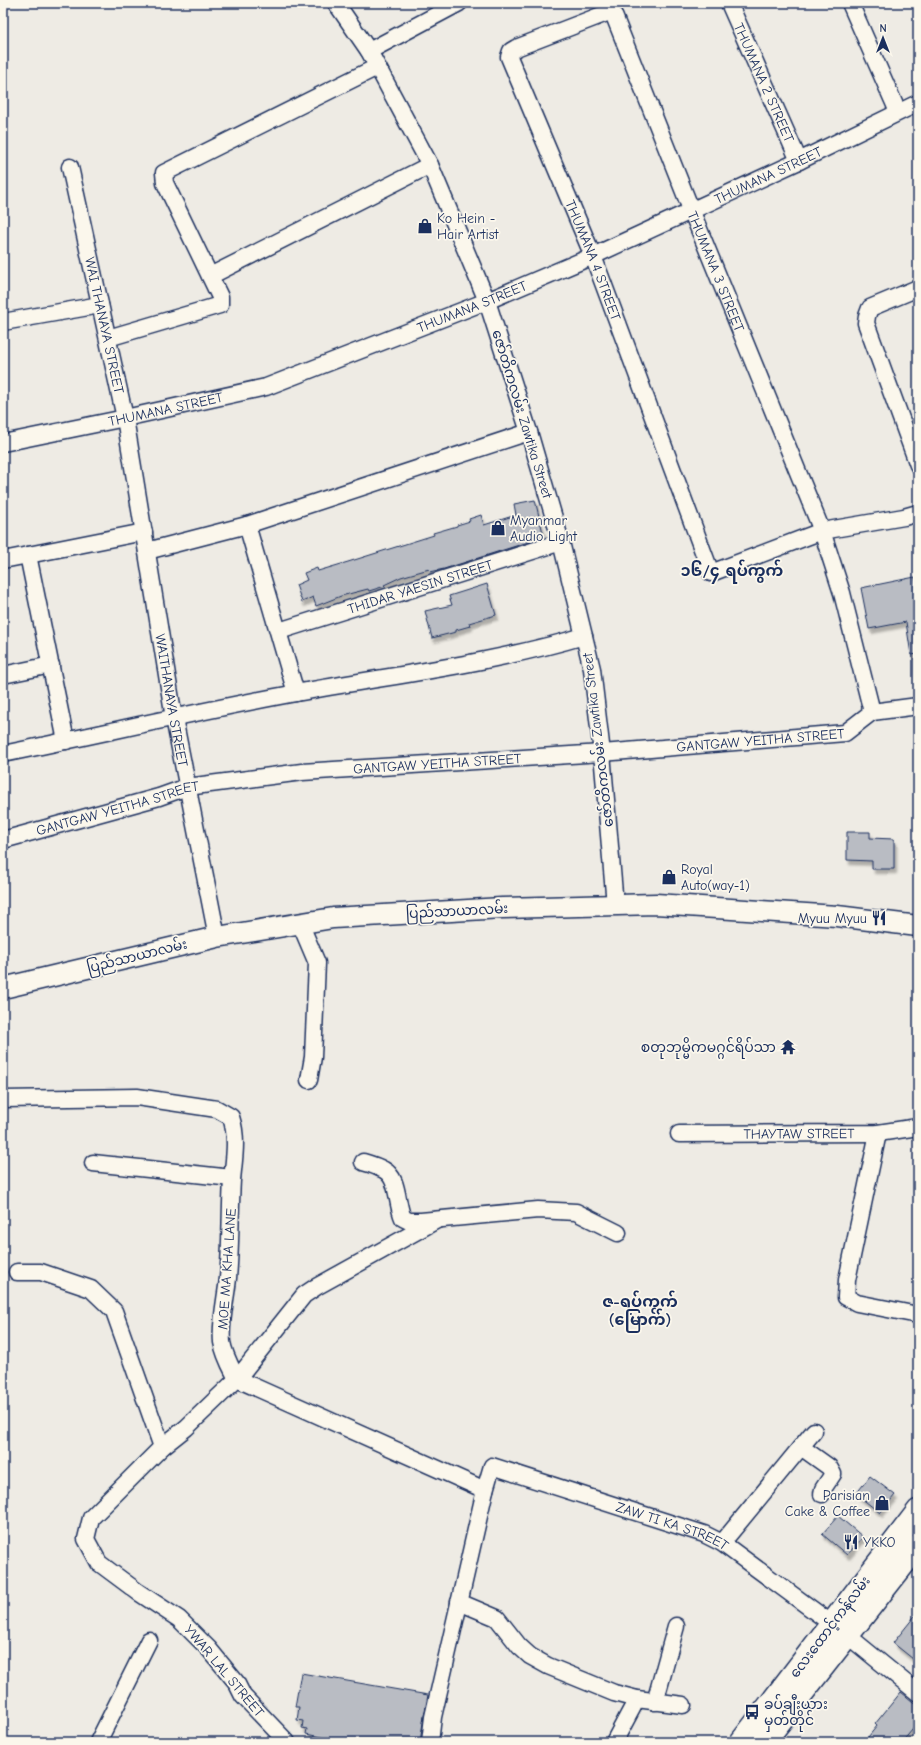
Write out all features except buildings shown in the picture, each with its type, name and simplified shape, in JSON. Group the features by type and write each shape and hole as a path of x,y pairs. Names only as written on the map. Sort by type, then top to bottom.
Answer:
{"main road":[{"name":"လေးထောင့်ကန်လမ်း","path":"741,1742 839,1630 905,1551 918,1511"},
{"name":"လေးထောင့်ကန်လမ်း","path":"764,1742 839,1630"}],"street":[{"name":"ဇော်တိကလမ်း Zawtika Street","path":"336,3 369,51 430,165 487,301 530,432 561,542 592,669 602,753 615,905"},
{"path":"369,51 459,3"},
{"name":"THUMANA 2 STREET","path":"729,3 799,161"},
{"path":"850,3 898,112"},
{"name":"THUMANA 3 STREET","path":"611,7 692,212 822,531 842,593 872,712"},
{"name":"THUMANA 4 STREET","path":"611,7 516,48 511,51 510,57 593,256 711,573 822,531"},
{"path":"108,338 220,305 220,297 165,183 164,173 377,67"},
{"name":"THUMANA STREET","path":"3,443 266,387 487,301 593,256 692,212 918,103"},
{"path":"210,276 430,165"},
{"name":"WAI THANAYA STREET","path":"70,167 125,418 144,532"},
{"path":"918,288 870,308 866,323 918,465"},
{"path":"3,322 100,305"},
{"path":"147,551 247,525 530,432"},
{"path":"822,531 904,517 918,513"},
{"path":"247,525 296,693"},
{"path":"3,560 144,532"},
{"name":"WAITHANAYA STREET","path":"144,532 174,718 217,937"},
{"name":"THIDAR YAESIN STREET","path":"279,631 561,542"},
{"path":"28,555 66,741"},
{"path":"3,754 296,693 482,661 546,647 584,636"},
{"path":"3,675 51,665"},
{"path":"872,712 918,706"},
{"name":"GANTGAW YEITHA STREET","path":"3,840 160,797 187,787 302,772 602,753 845,733 872,712"},
{"name":"ပြည်သာယာလမ်း","path":"3,988 217,937 332,918 502,908 656,904 837,916 918,926"},
{"path":"300,923 317,962 313,1057 309,1080"},
{"name":"MOE MA KHA LANE","path":"3,1099 137,1098 217,1109 231,1117 236,1131 232,1178 228,1277 222,1342 228,1362 237,1379"},
{"name":"THAYTAW STREET","path":"680,1134 878,1132 918,1127"},
{"path":"878,1132 847,1280 846,1297 857,1304 918,1315"},
{"path":"363,1162 384,1170 390,1174 402,1218 409,1221 437,1220 538,1210 576,1212 618,1233"},
{"path":"93,1163 232,1178"},
{"path":"17,1272 41,1272 91,1290 114,1311 162,1447 186,1428 237,1379 304,1295 437,1220"},
{"path":"237,1379 485,1490 433,1717 430,1742"},
{"path":"722,1544 814,1431"},
{"name":"YWAR LAL STREET","path":"162,1447 91,1518 86,1539 99,1563 138,1592 179,1619 209,1648 236,1682 243,1696 287,1742"},
{"path":"801,1447 829,1467 833,1474 822,1494"},
{"name":"ZAW TI KA STREET","path":"485,1490 492,1466 704,1534 722,1544 839,1630 918,1693"},
{"path":"459,1602 497,1618 519,1646 530,1656 548,1666 614,1693 637,1699 683,1705"},
{"path":"655,1702 676,1626"},
{"path":"98,1742 149,1640"},
{"path":"614,1742 637,1699"}],"place":[{"name":"Ko Hein - Hair Artist","path":"425,226"},
{"name":"Myanmar Audio Light","path":"498,528"},
{"name":"Royal Auto(way-1)","path":"669,877"},
{"name":"Myuu Myuu","path":"879,918"},
{"name":"စတုဘုမ္မိကမဂ္ဂင်ရိပ်သာ","path":"788,1047"},
{"name":"Parisian Cake & Coffee","path":"882,1503"},
{"name":"YKKO","path":"851,1542"},
{"name":"ခပ်ချီးယား မှတ်တိုင်","path":"752,1712"}],"district":[{"name":"၁၆/၄ ရပ်ကွက်","path":"732,571"},
{"name":"ဇ-ရပ်ကွက် (မြောက်)","path":"640,1311"}]}
